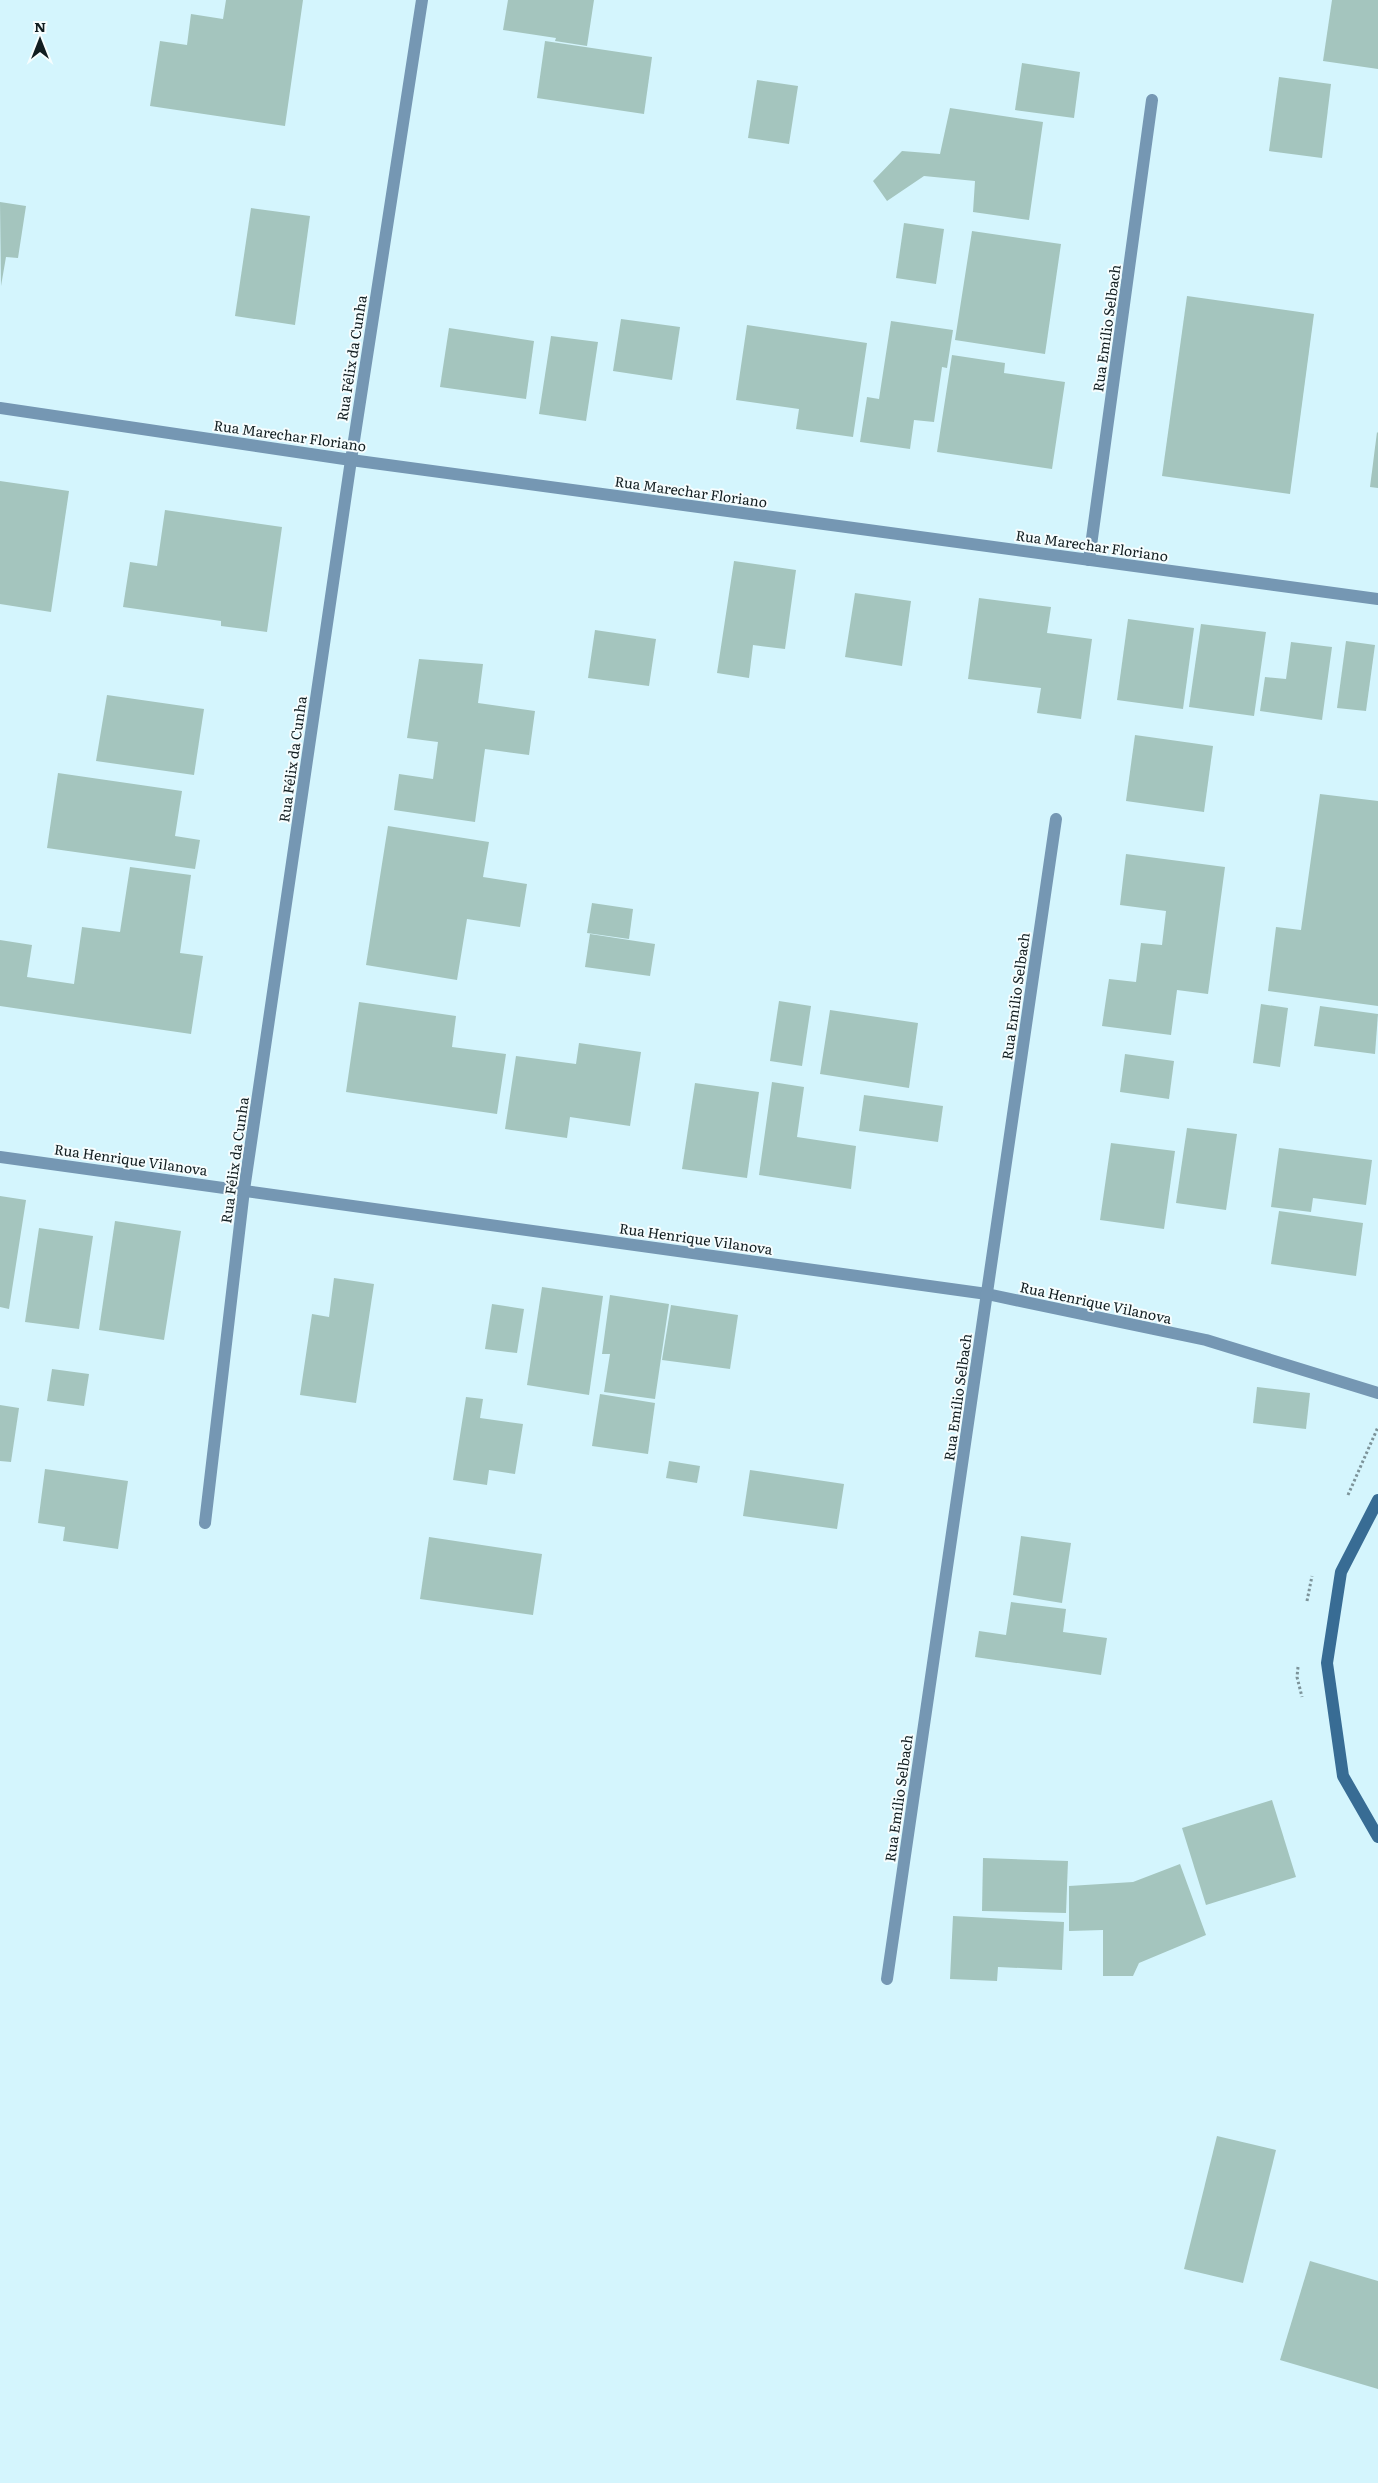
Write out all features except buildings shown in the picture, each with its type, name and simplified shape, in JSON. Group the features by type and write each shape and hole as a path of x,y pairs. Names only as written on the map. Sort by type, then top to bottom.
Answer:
{"main road":[{"path":"1378,1500 1341,1572 1327,1663 1343,1776 1378,1837"}],"street":[{"name":"Rua Félix da Cunha","path":"205,1523 244,1190 351,460 422,0"},
{"name":"Rua Emílio Selbach","path":"1089,560 1152,100"},
{"name":"Rua Marechar Floriano","path":"0,408 351,460 1378,598"},
{"name":"Rua Emílio Selbach","path":"887,1979 1056,819"},
{"name":"Rua Henrique Vilanova","path":"0,1157 987,1294 1206,1340 1378,1393"}]}
